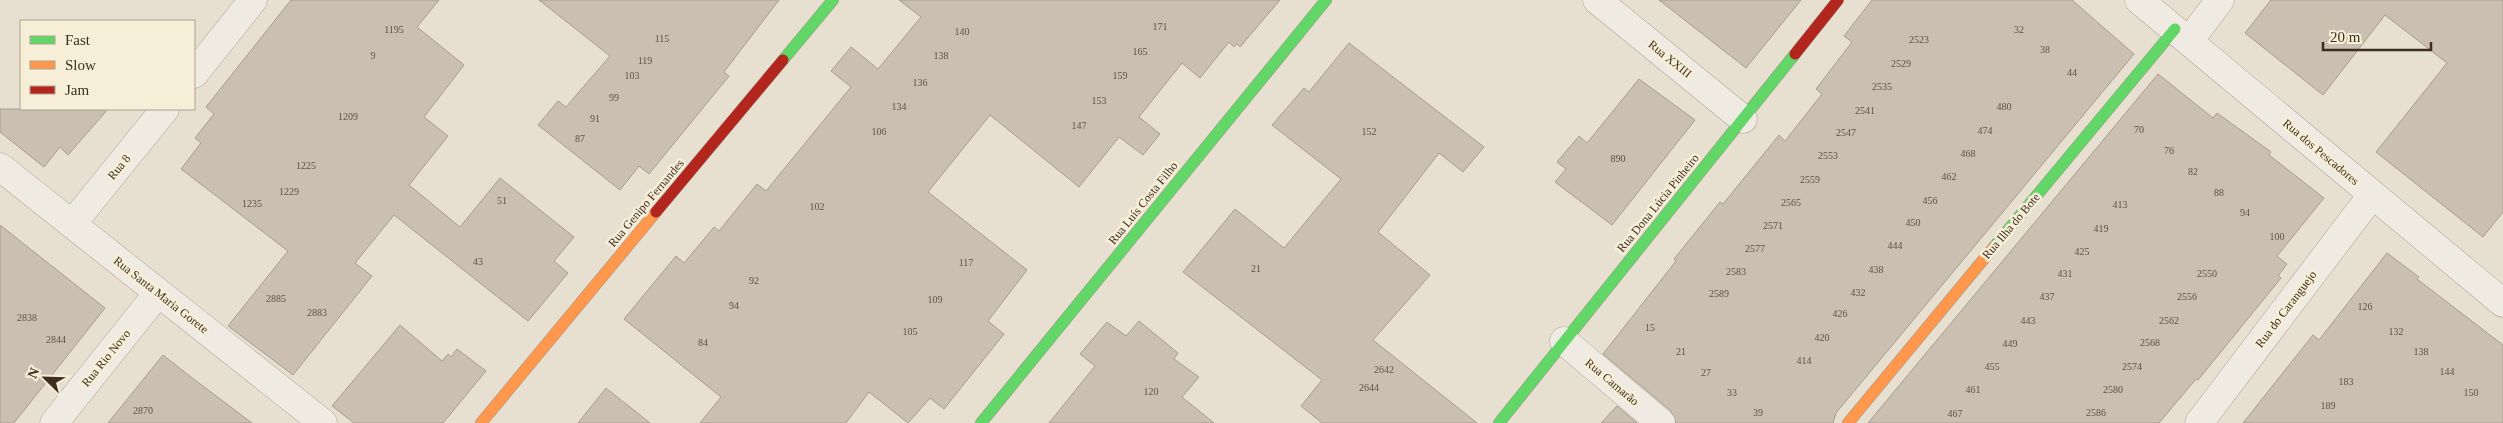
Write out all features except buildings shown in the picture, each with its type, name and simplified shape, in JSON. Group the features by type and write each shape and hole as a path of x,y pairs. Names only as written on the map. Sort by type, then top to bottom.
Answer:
{"street":[{"path":"195,73 253,0"},
{"name":"Rua Genipo Fernandes","path":"481,423 833,0"},
{"name":"Rua Luís Costa Filho","path":"981,423 1326,0"},
{"name":"Rua XXIII","path":"1597,0 1743,119"},
{"name":"Rua Dona Lúcia Pinheiro","path":"1499,423 1838,0"},
{"name":"Rua dos Pescadores","path":"2139,0 2503,303"},
{"name":"Rua Ilha do Bote","path":"1848,423 2182,35 2220,0"},
{"name":"Rua 8","path":"72,224 164,110"},
{"name":"Rua Santa Maria Gorete","path":"0,167 323,423"},
{"name":"Rua do Caranguejo","path":"2199,423 2372,195"},
{"name":"Rua Rio Novo","path":"54,423 158,293"},
{"name":"Rua Camarão","path":"1564,341 1661,423"}],"traffic: fast":[{"path":"783,60 833,0"},
{"path":"981,423 1326,0"},
{"path":"1993,248 2175,29"},
{"path":"1499,423 1795,54"}],"traffic: slow":[{"path":"481,423 656,212"},
{"path":"1848,423 1993,248"}],"traffic: jam":[{"path":"1795,54 1838,0"},
{"path":"656,212 783,60"}]}
